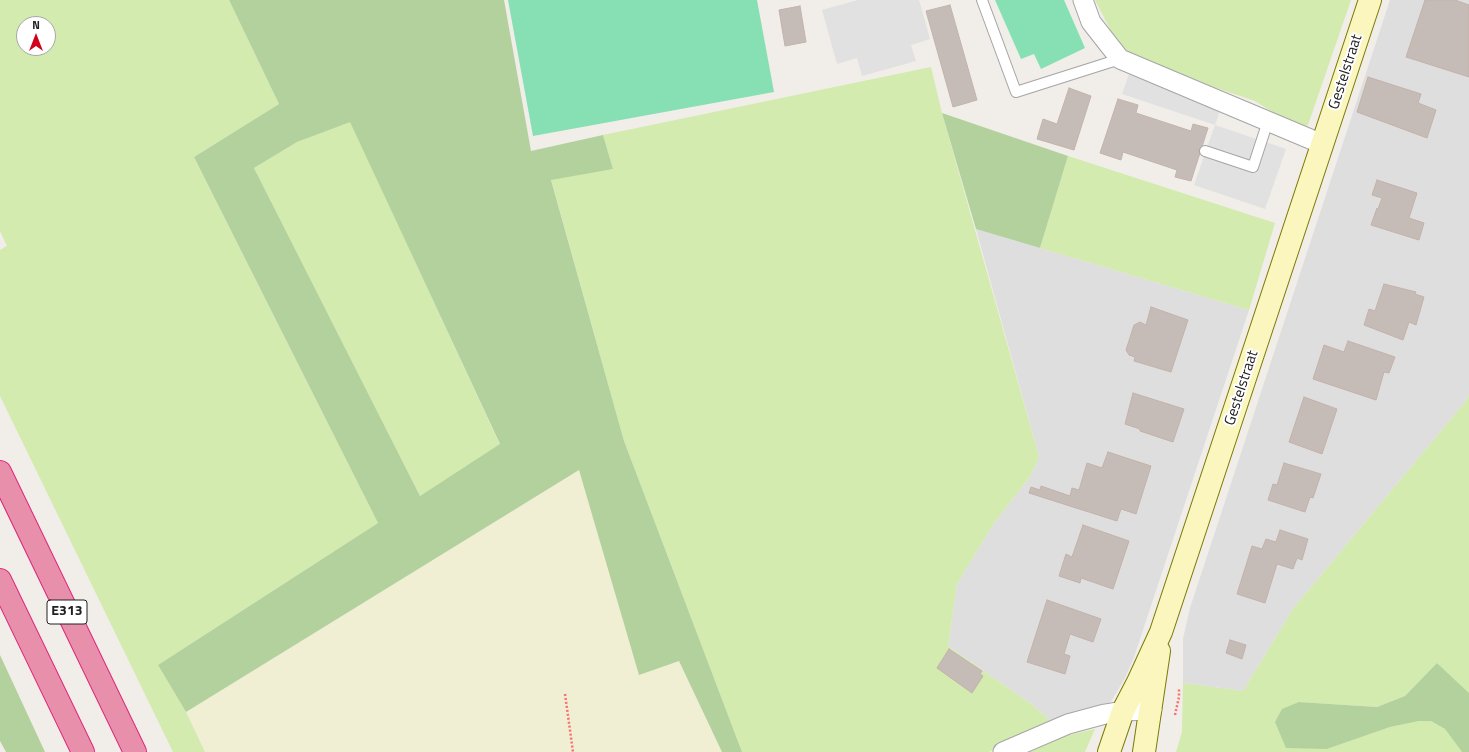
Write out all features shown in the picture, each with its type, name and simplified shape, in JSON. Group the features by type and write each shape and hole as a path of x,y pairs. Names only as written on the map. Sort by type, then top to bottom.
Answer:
{"highway":[{"name":"E313","path":"0,472 135,752"},
{"path":"0,580 83,752"}],"main road":[{"name":"Gestelstraat","path":"1109,752 1123,711 1162,632 1370,0"},
{"name":"Gestelstraat","path":"1144,752 1152,710 1162,632"}],"street":[{"path":"1083,0 1091,22 1120,59 1322,144"},
{"path":"1004,752 1068,724 1105,714 1123,711 1152,710"}],"lane":[{"path":"982,0 1016,92 1120,59"},
{"path":"1205,151 1253,168 1268,122"}],"path":[{"path":"565,694 573,752"}],"shaded area":[{"path":"858,0 919,0 930,39 911,45 916,61 862,76 857,58 837,64 822,10"},
{"path":"1390,0 1469,0 1469,395 1465,402 1293,609 1243,691 1183,683 1183,639 1190,608"},
{"path":"1129,74 1220,110 1215,125 1122,94"},
{"path":"1215,125 1286,149 1265,209 1194,185"},
{"path":"976,229 1249,310 1134,657 1125,678 1110,703 1052,722 1031,704 948,646 957,584 992,526 1031,475 1039,457"},
{"path":"579,470 639,674 679,661 722,752 205,752 186,712"}],"green space":[{"path":"0,0 229,0 279,104 194,157 378,523 158,665 186,712 205,752 173,752 0,396 0,250 7,246 0,231"},
{"path":"229,0 504,0 531,151 603,135 613,169 551,180 624,441 742,752 722,752 679,661 639,675 579,470 186,712 158,665 378,523 194,157 279,104","holes":["350,122 500,444 420,496 254,168 297,142"]},
{"path":"508,0 757,0 774,92 533,136"},
{"path":"995,0 1064,0 1085,48 1041,69 1034,54 1021,59"},
{"path":"1095,0 1351,0 1308,125 1301,129 1288,124 1255,101 1143,63 1125,50 1111,31"},
{"path":"931,67 942,113 1039,457 1031,475 992,526 957,584 948,646 1031,704 1052,722 989,752 742,752 624,441 551,179 613,169 603,135"},
{"path":"942,113 1068,156 1040,248 976,229"},
{"path":"350,121 500,445 420,496 254,168 297,142"},
{"path":"1068,156 1275,223 1249,310 1040,248"},
{"path":"1469,395 1469,693 1437,663 1405,696 1377,707 1299,702 1327,749 1390,727 1419,721 1431,721 1445,729 1462,752 1176,752 1182,732 1183,683 1243,691 1293,609 1465,402"},
{"path":"0,655 45,752 6,752 0,741"},
{"path":"1437,663 1469,693 1469,752 1462,752 1445,729 1431,721 1419,721 1390,727 1327,749 1286,748 1275,722 1282,709 1299,702 1377,707 1405,696"},
{"path":"1095,729 1085,752 1027,752 1051,739"}],"building":[{"path":"1425,0 1455,0 1469,5 1469,77 1406,57"},
{"path":"950,5 977,100 953,107 926,11"},
{"path":"800,6 806,42 785,46 779,10"},
{"path":"1368,77 1421,94 1418,103 1436,110 1427,138 1357,112"},
{"path":"1069,88 1091,96 1074,150 1037,139 1043,119 1057,124"},
{"path":"1118,99 1138,105 1136,113 1191,131 1193,124 1208,128 1191,181 1175,177 1177,170 1123,152 1121,160 1100,153"},
{"path":"1377,180 1417,193 1409,218 1424,223 1419,240 1371,225 1382,198 1372,195"},
{"path":"1384,284 1416,292 1415,294 1424,297 1416,325 1409,322 1403,340 1364,325 1369,309 1375,311"},
{"path":"1151,307 1188,320 1171,372 1134,361 1135,357 1129,355 1126,350 1134,325 1140,322 1146,325"},
{"path":"1348,341 1395,357 1389,373 1384,372 1376,400 1313,379 1324,345 1344,352"},
{"path":"1133,393 1184,409 1173,442 1140,431 1140,429 1125,424"},
{"path":"1304,397 1337,409 1322,454 1289,442"},
{"path":"1108,452 1151,466 1136,514 1121,509 1117,521 1029,493 1031,487 1040,490 1041,486 1070,496 1072,488 1079,490 1087,463 1102,468"},
{"path":"1284,463 1321,474 1313,498 1310,497 1305,512 1268,500 1273,484 1277,485"},
{"path":"1083,525 1129,541 1113,589 1081,578 1080,583 1059,576 1066,554 1072,557"},
{"path":"1280,530 1308,539 1302,560 1297,558 1293,569 1277,564 1265,603 1237,594 1252,546 1262,549 1266,539 1276,542"},
{"path":"1047,600 1101,619 1093,642 1070,634 1064,654 1070,656 1065,674 1027,662"},
{"path":"1230,640 1246,645 1242,659 1226,653"},
{"path":"949,649 982,671 980,674 983,676 972,693 937,668"}]}
